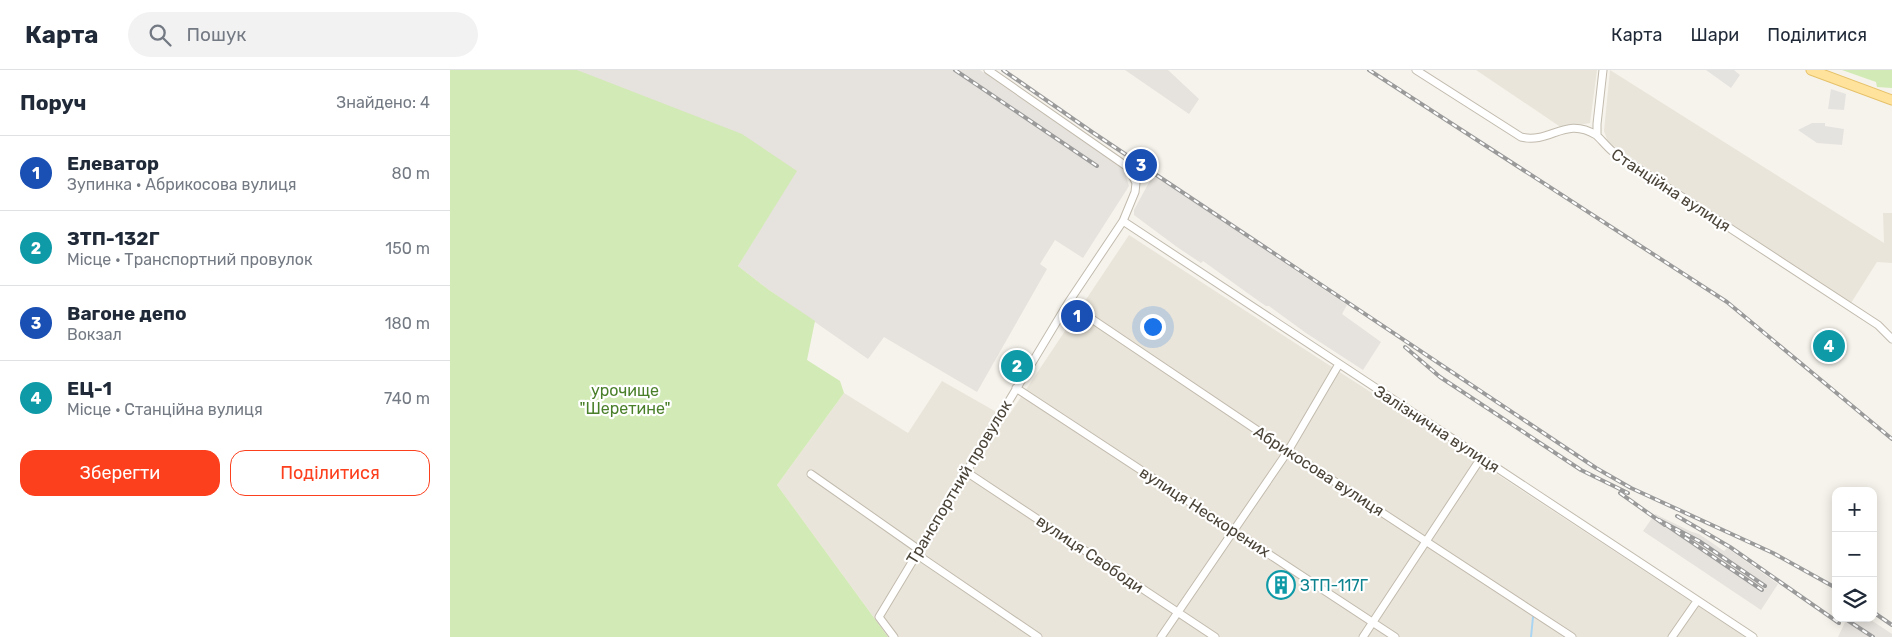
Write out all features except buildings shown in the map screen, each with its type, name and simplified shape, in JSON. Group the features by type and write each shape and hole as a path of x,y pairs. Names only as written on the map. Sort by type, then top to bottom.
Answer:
{"main road":[{"path":"1811,70 1892,100"}],"street":[{"name":"Транспортний провулок","path":"894,637 879,617 918,549 1068,303 1122,221 1135,192 1136,183 1129,168 988,70"},
{"name":"Станційна вулиця","path":"1416,70 1521,137 1529,139 1539,138 1573,127 1580,127 1597,135 1602,143 1612,151 1872,321 1892,339"},
{"path":"1597,135 1603,70"},
{"name":"Залізнична вулиця","path":"1122,221 1752,637"},
{"name":"Абрикосова вулиця","path":"1068,303 1572,637"},
{"path":"1161,637 1288,450 1339,364"},
{"name":"вулиця Нескорених","path":"1016,388 1395,637"},
{"path":"1363,637 1480,458"},
{"name":"вулиця Свободи","path":"965,471 1215,637"},
{"path":"811,474 918,549 922,558 1038,637"},
{"path":"1672,637 1697,601"}],"shaded area":[{"path":"577,70 980,70 1124,170 1129,186 1083,258 1055,240 1040,264 1047,269 977,392 884,337 868,359 738,266 796,171"},
{"path":"1125,70 1168,70 1199,99 1189,114"},
{"path":"1476,70 1597,70 1590,123 1562,128"},
{"path":"1610,70 1884,243 1883,213 1892,213 1892,263 1877,262 1851,303 1608,142 1604,131"},
{"path":"1706,70 1734,70 1740,75 1731,88"},
{"path":"1831,89 1846,94 1844,110 1828,109"},
{"path":"1812,123 1825,123 1825,126 1844,129 1842,145 1817,143 1798,130"},
{"path":"1153,175 1347,305 1342,314 1381,342 1363,370 1269,306 1260,302 1203,261 1201,263 1177,247 1134,215 1134,210"},
{"path":"1129,235 1745,637 888,637 777,485 844,393 908,433 942,381 1007,418"},
{"path":"1655,514 1699,534 1724,551 1727,548 1778,584 1761,610 1643,531"},
{"path":"1845,622 1874,622 1892,634 1892,637 1838,637"}],"green space":[{"name":"урочище \"Шеретине\"","path":"450,70 577,70 742,134 797,171 738,266 769,290 815,321 807,360 840,381 844,393 777,485 888,637 450,637"},
{"path":"1842,70 1892,70 1892,88 1877,87 1876,82"}],"waterway":[{"path":"1531,637 1533,617"}],"railway":[{"path":"955,70 1097,166"},
{"path":"1003,70 1092,132 1596,468 1631,488 1773,553 1832,586"},
{"path":"1369,70 1727,302 1892,439"},
{"path":"1405,347 1440,377 1581,470 1628,493"},
{"path":"1620,493 1665,525"},
{"path":"1677,516 1730,547 1839,623"},
{"path":"1762,590 1659,520 1699,541 1765,586"},
{"path":"1877,615 1892,625"},
{"path":"1850,622 1873,637"}],"place":[{"name":"Вагоне депо","path":"1141,165"},
{"name":"Елеватор","path":"1077,316"},
{"name":"ЕЦ-1","path":"1829,346"},
{"name":"ЗТП-132Г","path":"1017,366"},
{"name":"ЗТП-117Г","path":"1281,585"}]}
